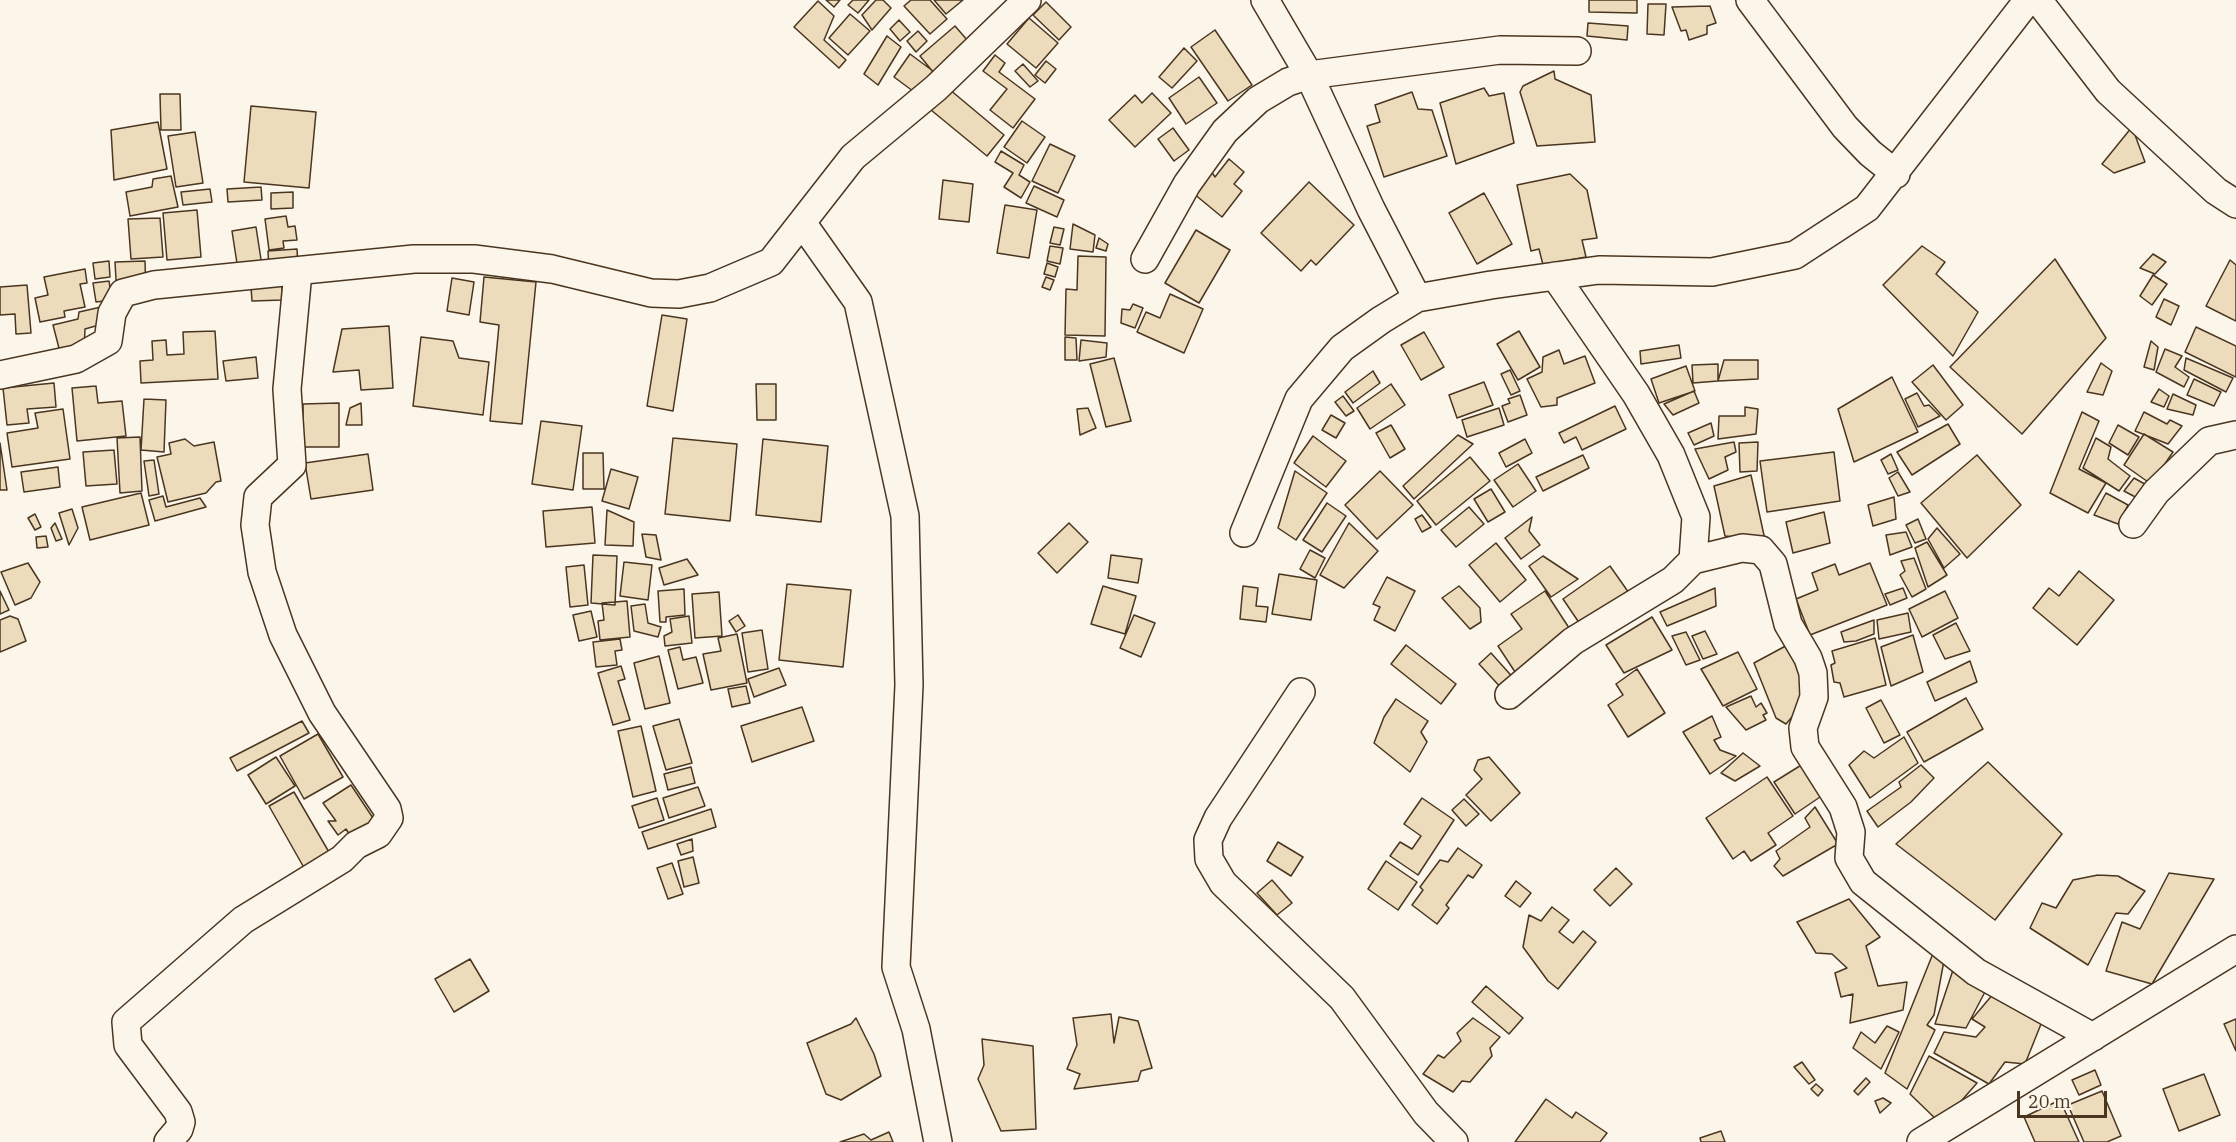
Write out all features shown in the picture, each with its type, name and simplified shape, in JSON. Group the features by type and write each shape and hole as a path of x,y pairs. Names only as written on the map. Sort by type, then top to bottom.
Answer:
{"street":[{"path":"0,375 76,359 108,340 112,313 123,293 154,285 414,259 474,259 552,269 651,293 679,294 710,288 771,262 803,224 853,157 936,88 1027,0"},
{"path":"1265,0 1309,75 1371,209 1417,298"},
{"path":"1750,0 1845,127 1870,153 1896,174"},
{"path":"1244,533 1299,399 1342,348 1417,298 1599,270 1712,272 1796,255 1867,208 1896,174 2028,0"},
{"path":"2038,0 2108,91 2216,191 2236,204"},
{"path":"1145,259 1186,184 1225,131 1258,100 1288,82 1309,75 1500,50 1577,51"},
{"path":"803,224 858,302 905,516 909,685 896,967 916,1029 938,1142"},
{"path":"168,1142 181,1122 178,1112 128,1045 126,1022 243,920 342,859 356,845 378,834 389,818 387,809 322,713 283,635 262,572 255,525 258,497 292,465 287,389 298,272"},
{"path":"1555,276 1636,394 1671,455 1696,517 1693,560"},
{"path":"2133,524 2156,492 2209,441 2236,435"},
{"path":"1509,695 1573,641 1673,580 1693,560 1742,548 1761,550 1773,564 1788,624 1808,658 1813,674 1814,697 1803,728 1805,747 1843,807 1851,832 1850,858 1863,882 1976,972 2093,1037"},
{"path":"1302,692 1218,818 1208,840 1209,859 1222,883 1342,998 1426,1113 1454,1142"},
{"path":"1921,1142 2236,949"}],"building":[{"path":"826,0 840,0 834,7"},
{"path":"853,0 869,0 858,13 848,5"},
{"path":"876,0 883,0 891,8 872,30 862,15"},
{"path":"911,0 930,0 947,19 930,34 904,6"},
{"path":"934,0 963,0 946,14"},
{"path":"1589,0 1637,0 1637,13 1589,12"},
{"path":"818,1 834,16 824,40 846,60 839,68 794,27"},
{"path":"1046,2 1071,27 1059,40 1033,15"},
{"path":"1648,4 1666,4 1664,35 1647,34"},
{"path":"1710,6 1716,23 1707,26 1707,34 1689,40 1686,30 1681,31 1672,7"},
{"path":"850,14 870,31 848,55 829,38"},
{"path":"1029,18 1058,43 1036,68 1007,44"},
{"path":"899,20 910,32 900,41 890,29"},
{"path":"1588,23 1628,26 1627,40 1587,36"},
{"path":"955,26 968,41 933,72 920,56"},
{"path":"1215,30 1252,85 1228,101 1191,47"},
{"path":"918,31 927,41 916,52 907,41"},
{"path":"887,36 901,47 878,85 864,74"},
{"path":"1184,48 1197,61 1172,88 1159,77"},
{"path":"910,54 937,74 921,97 894,77"},
{"path":"995,55 1005,63 999,72 1035,99 1013,128 990,110 1007,89 983,71"},
{"path":"1046,61 1056,69 1045,83 1035,75"},
{"path":"1023,64 1038,81 1030,87 1015,71"},
{"path":"1554,71 1555,79 1591,95 1595,142 1537,146 1520,92 1523,86"},
{"path":"1199,77 1217,103 1186,124 1169,98"},
{"path":"1484,88 1489,96 1504,93 1514,143 1456,164 1440,103"},
{"path":"949,89 1004,135 987,156 931,110"},
{"path":"1412,92 1418,109 1432,110 1447,156 1384,177 1367,126 1380,122 1375,105"},
{"path":"1152,93 1171,113 1135,147 1109,120 1135,95 1142,103"},
{"path":"160,94 180,94 181,130 161,130"},
{"path":"251,106 316,112 309,188 244,182"},
{"path":"1022,121 1045,137 1027,163 1004,147"},
{"path":"158,122 167,169 114,180 111,130"},
{"path":"2132,127 2145,162 2114,173 2102,164"},
{"path":"1173,128 1189,150 1174,161 1158,139"},
{"path":"195,132 203,183 176,187 168,136"},
{"path":"1050,144 1075,156 1058,193 1032,181"},
{"path":"1001,151 1024,165 1019,175 1030,182 1021,198 1004,187 1013,173 995,162"},
{"path":"1229,159 1244,172 1234,184 1242,191 1222,217 1193,193 1211,171 1215,177"},
{"path":"1570,174 1587,190 1597,238 1582,240 1586,257 1543,265 1539,249 1531,251 1517,185"},
{"path":"171,176 178,207 130,216 126,192 152,187 153,179"},
{"path":"943,180 973,184 969,222 939,219"},
{"path":"1309,182 1354,225 1316,265 1311,260 1301,271 1261,233"},
{"path":"1034,186 1064,200 1057,217 1026,203"},
{"path":"261,187 262,200 228,202 227,189"},
{"path":"210,189 212,202 183,205 181,192"},
{"path":"293,192 293,208 271,209 271,193"},
{"path":"1484,193 1512,244 1477,264 1449,213"},
{"path":"1005,205 1037,210 1029,258 997,253"},
{"path":"197,210 201,257 167,260 163,213"},
{"path":"286,216 288,227 295,226 297,240 283,241 284,248 269,250 265,219"},
{"path":"160,218 163,257 131,259 128,219"},
{"path":"1073,224 1095,235 1093,252 1070,249"},
{"path":"256,227 262,266 238,270 232,231"},
{"path":"1054,227 1064,229 1060,245 1050,243"},
{"path":"1196,230 1230,250 1199,303 1165,283"},
{"path":"1099,238 1108,244 1106,251 1096,248"},
{"path":"1050,246 1063,248 1060,264 1047,261"},
{"path":"1922,246 1945,262 1936,274 1978,312 1953,356 1883,285"},
{"path":"297,249 298,267 269,269 268,251"},
{"path":"2153,254 2166,262 2155,274 2140,268"},
{"path":"1078,256 1106,257 1105,336 1065,335 1066,289 1077,290"},
{"path":"2055,259 2106,338 2022,434 1950,367"},
{"path":"2230,260 2236,265 2236,321 2206,306"},
{"path":"109,261 110,277 95,279 93,263"},
{"path":"145,261 146,295 117,297 115,262"},
{"path":"1047,263 1058,267 1055,277 1044,274"},
{"path":"85,269 87,283 80,284 85,307 64,311 65,317 40,322 35,298 48,295 44,277"},
{"path":"2153,275 2167,284 2152,305 2140,296"},
{"path":"484,277 536,282 522,424 490,421 499,325 480,322"},
{"path":"1046,277 1054,280 1050,290 1042,287"},
{"path":"452,278 474,282 469,315 447,311"},
{"path":"109,281 112,300 96,302 93,283"},
{"path":"27,285 31,333 16,334 15,314 0,315 0,287"},
{"path":"282,286 283,300 252,301 251,287"},
{"path":"1170,294 1203,309 1184,353 1137,332 1146,312 1160,318"},
{"path":"2164,299 2179,306 2171,325 2156,317"},
{"path":"1133,304 1143,308 1135,328 1121,323 1122,309 1130,310"},
{"path":"101,307 106,323 85,329 84,350 61,356 53,325 78,319 79,312"},
{"path":"662,315 687,319 673,411 647,406"},
{"path":"389,326 393,388 361,390 359,370 333,372 342,329"},
{"path":"2196,327 2236,346 2236,377 2185,352"},
{"path":"215,331 218,379 141,383 140,361 153,360 152,341 166,340 167,355 184,354 183,332"},
{"path":"1519,331 1540,367 1518,380 1497,344"},
{"path":"1424,332 1444,367 1421,380 1401,345"},
{"path":"421,337 453,341 459,358 489,362 483,415 413,406"},
{"path":"1065,337 1076,338 1077,360 1065,360"},
{"path":"1081,340 1107,343 1106,357 1079,361"},
{"path":"2151,341 2158,347 2154,370 2144,367"},
{"path":"1679,345 1681,358 1641,364 1640,351"},
{"path":"2165,349 2182,356 2175,367 2189,377 2184,387 2156,372"},
{"path":"1559,350 1564,364 1585,356 1595,383 1557,398 1557,405 1541,407 1527,379 1542,372 1543,357"},
{"path":"256,357 258,378 226,381 223,361"},
{"path":"1114,358 1131,421 1106,427 1090,364"},
{"path":"2186,358 2233,378 2226,392 2184,370"},
{"path":"1724,360 1758,360 1758,379 1718,381"},
{"path":"2101,363 2112,371 2103,395 2087,392"},
{"path":"1718,364 1718,381 1693,383 1692,365"},
{"path":"1933,365 1963,405 1946,420 1912,382"},
{"path":"1686,366 1695,391 1659,403 1651,379"},
{"path":"1510,370 1520,391 1511,395 1501,374"},
{"path":"1373,371 1380,383 1353,403 1345,392"},
{"path":"1892,377 1918,432 1854,462 1838,409"},
{"path":"2194,379 2221,392 2214,406 2187,395"},
{"path":"1484,382 1493,405 1457,418 1449,395"},
{"path":"54,383 56,407 27,409 29,423 7,425 3,388"},
{"path":"756,384 776,384 776,420 757,420"},
{"path":"1391,384 1405,405 1370,429 1357,408"},
{"path":"96,386 98,403 122,401 126,436 77,441 72,388"},
{"path":"2159,389 2169,396 2164,407 2151,402"},
{"path":"1694,391 1699,403 1673,415 1664,404"},
{"path":"1917,393 1924,406 1929,405 1940,416 1918,427 1905,399"},
{"path":"2173,394 2196,405 2193,415 2167,409"},
{"path":"1520,395 1527,415 1508,422 1502,406 1510,403 1508,399"},
{"path":"1343,396 1354,411 1346,416 1335,402"},
{"path":"144,399 166,400 164,452 141,450"},
{"path":"339,403 339,447 303,447 303,404"},
{"path":"361,403 362,425 346,425 350,408"},
{"path":"1615,406 1626,429 1582,450 1576,437 1564,443 1559,433"},
{"path":"1745,407 1758,409 1756,434 1718,439 1719,416 1745,416"},
{"path":"1088,408 1096,428 1080,435 1077,409"},
{"path":"1499,408 1504,425 1467,437 1462,420"},
{"path":"63,409 70,459 12,467 7,433 38,428 35,413"},
{"path":"2082,412 2099,421 2079,469 2106,483 2088,513 2050,493"},
{"path":"2144,412 2167,424 2170,420 2182,426 2168,444 2135,431"},
{"path":"1331,415 1345,423 1336,438 1322,430"},
{"path":"541,421 582,426 573,490 532,484"},
{"path":"1711,423 1714,436 1694,445 1688,433"},
{"path":"1948,424 1960,444 1912,475 1897,452"},
{"path":"1391,425 1405,449 1390,458 1376,433"},
{"path":"2118,425 2139,437 2128,455 2109,443"},
{"path":"2144,434 2173,452 2151,484 2124,465"},
{"path":"1458,435 1473,444 1414,499 1403,486"},
{"path":"1313,436 1346,461 1326,487 1294,463"},
{"path":"140,437 142,491 120,493 117,438"},
{"path":"673,438 737,444 730,521 665,514"},
{"path":"2096,438 2111,447 2108,459 2130,476 2119,491 2083,468"},
{"path":"185,439 194,446 214,442 221,481 216,482 206,493 168,502 157,457 171,454 169,443"},
{"path":"763,439 828,446 821,522 756,515"},
{"path":"1525,439 1532,453 1506,467 1499,453"},
{"path":"1734,442 1736,452 1725,457 1728,470 1709,479 1695,449"},
{"path":"1758,442 1757,471 1740,472 1739,443"},
{"path":"0,443 7,490 0,490"},
{"path":"114,450 117,484 86,486 83,452"},
{"path":"1834,452 1840,501 1767,512 1760,461"},
{"path":"583,453 603,453 604,489 583,489"},
{"path":"368,454 373,490 311,499 305,463"},
{"path":"1891,454 1898,470 1888,474 1881,460"},
{"path":"1583,455 1589,468 1543,491 1536,477"},
{"path":"1977,455 2021,505 1967,558 1921,503"},
{"path":"1470,457 1490,481 1436,525 1417,501"},
{"path":"154,460 159,494 149,496 144,461"},
{"path":"1518,464 1536,491 1513,507 1494,480"},
{"path":"58,467 60,487 24,492 21,472"},
{"path":"611,469 638,477 629,509 602,501"},
{"path":"1295,471 1327,493 1296,540 1278,528"},
{"path":"1380,471 1413,505 1377,539 1345,505"},
{"path":"1898,472 1910,492 1898,496 1889,478"},
{"path":"1751,475 1765,540 1725,536 1714,486"},
{"path":"2134,478 2150,487 2139,499 2124,491"},
{"path":"1491,489 1505,512 1488,522 1474,499"},
{"path":"141,493 149,525 90,540 82,507"},
{"path":"2106,493 2128,505 2118,524 2094,515"},
{"path":"163,496 166,507 200,498 206,507 155,521 149,500"},
{"path":"1894,497 1896,519 1873,526 1868,505"},
{"path":"1327,503 1346,516 1322,552 1303,540"},
{"path":"592,507 595,543 546,547 543,511"},
{"path":"1469,507 1484,524 1456,547 1441,530"},
{"path":"72,509 78,528 69,545 59,513"},
{"path":"607,510 634,522 633,546 605,545"},
{"path":"1824,512 1830,543 1793,553 1786,522"},
{"path":"35,514 41,527 35,530 28,518"},
{"path":"1422,515 1431,527 1422,532 1415,519"},
{"path":"1532,517 1529,531 1540,545 1521,559 1505,538"},
{"path":"1918,519 1926,539 1915,543 1906,525"},
{"path":"55,523 62,539 56,541 51,528"},
{"path":"1069,523 1088,542 1057,573 1038,553"},
{"path":"1349,523 1378,551 1344,588 1320,575"},
{"path":"1937,528 1960,554 1944,568 1928,539"},
{"path":"1906,532 1912,547 1890,555 1886,535"},
{"path":"642,534 656,535 661,560 646,557"},
{"path":"46,536 48,547 37,548 36,537"},
{"path":"1927,542 1947,575 1928,587 1915,548"},
{"path":"1496,543 1526,580 1500,602 1469,565"},
{"path":"1310,550 1325,558 1315,578 1300,569"},
{"path":"593,555 617,556 615,605 591,603"},
{"path":"1111,555 1142,559 1138,583 1108,578"},
{"path":"1543,556 1578,579 1551,597 1529,566"},
{"path":"1914,558 1926,589 1912,597 1900,575 1905,571 1901,561"},
{"path":"687,559 698,575 664,585 659,568"},
{"path":"624,562 652,565 648,600 620,596"},
{"path":"28,563 40,582 31,598 15,605 1,572"},
{"path":"1870,563 1887,605 1810,635 1796,599 1818,590 1812,573 1835,564 1839,575"},
{"path":"584,565 588,605 570,607 566,567"},
{"path":"1610,566 1629,593 1582,627 1563,599"},
{"path":"2079,571 2114,600 2077,645 2033,608 2049,588 2059,596"},
{"path":"1279,574 1317,580 1311,620 1272,614"},
{"path":"1387,577 1415,591 1395,631 1374,620 1380,607 1373,604"},
{"path":"787,584 851,590 843,667 779,660"},
{"path":"1103,586 1136,596 1125,634 1091,624"},
{"path":"1243,586 1258,588 1256,606 1268,607 1266,622 1240,619"},
{"path":"1459,586 1480,608 1481,622 1470,629 1442,598"},
{"path":"1715,588 1716,606 1667,626 1660,612"},
{"path":"1903,588 1907,598 1890,605 1885,594"},
{"path":"684,589 685,615 666,617 666,622 660,622 658,591"},
{"path":"0,591 9,610 0,614"},
{"path":"1545,591 1573,634 1521,681 1498,646 1522,629 1511,614"},
{"path":"1945,591 1958,618 1922,637 1909,609"},
{"path":"719,592 722,636 695,638 692,594"},
{"path":"627,601 630,637 600,640 598,621 604,620 602,603"},
{"path":"645,604 648,623 661,627 658,637 634,631 631,606"},
{"path":"591,611 597,637 579,641 573,615"},
{"path":"1908,613 1911,632 1879,639 1877,620"},
{"path":"738,615 745,626 736,632 729,621"},
{"path":"1134,615 1155,623 1141,657 1120,648"},
{"path":"10,616 18,619 26,641 0,652 0,620"},
{"path":"689,616 692,643 665,646 664,636 672,632 670,619"},
{"path":"1652,617 1672,650 1624,673 1606,645"},
{"path":"1874,620 1874,634 1856,641 1844,642 1841,632"},
{"path":"1956,623 1970,651 1945,659 1933,635"},
{"path":"762,630 768,669 748,672 742,633"},
{"path":"1705,631 1717,654 1703,659 1692,636"},
{"path":"1686,632 1700,660 1686,665 1672,636"},
{"path":"737,634 747,683 711,690 703,654 721,651 718,638"},
{"path":"1913,635 1923,672 1891,686 1881,647"},
{"path":"1875,638 1886,685 1844,697 1840,683 1834,682 1831,665 1835,663 1832,651"},
{"path":"620,639 622,650 615,651 617,665 596,667 593,642"},
{"path":"1793,642 1814,691 1786,724 1776,718 1754,663"},
{"path":"1406,645 1456,684 1441,704 1391,664"},
{"path":"680,647 683,660 696,657 703,683 678,689 668,650"},
{"path":"1738,652 1757,689 1723,706 1701,669"},
{"path":"1491,653 1517,682 1505,692 1479,664"},
{"path":"659,656 670,703 645,709 634,663"},
{"path":"1970,661 1977,682 1935,701 1927,682"},
{"path":"621,666 625,679 618,681 630,720 613,725 598,673"},
{"path":"779,668 786,685 754,697 748,679"},
{"path":"1637,669 1665,713 1628,737 1608,705 1623,695 1616,684"},
{"path":"746,686 750,703 732,707 728,689"},
{"path":"1751,696 1756,707 1761,703 1767,713 1763,715 1766,720 1746,730 1726,707"},
{"path":"1966,698 1983,729 1924,762 1907,732"},
{"path":"1396,699 1428,721 1421,732 1427,742 1410,772 1374,743 1384,717"},
{"path":"1881,700 1900,735 1884,743 1866,708"},
{"path":"802,707 814,741 752,762 741,726"},
{"path":"1712,716 1721,737 1714,740 1720,750 1736,756 1710,774 1683,732"},
{"path":"679,719 692,763 666,770 653,726"},
{"path":"302,721 309,733 237,771 230,758"},
{"path":"641,726 656,791 633,797 618,731"},
{"path":"318,734 343,777 304,799 280,756"},
{"path":"1904,737 1918,763 1870,798 1849,765 1864,751 1874,758"},
{"path":"1743,753 1760,766 1735,781 1721,773"},
{"path":"276,757 295,786 266,804 248,775"},
{"path":"1489,757 1520,793 1491,821 1466,795 1482,779 1474,770 1478,760"},
{"path":"1988,762 2062,834 1995,920 1896,844"},
{"path":"1803,764 1823,795 1795,814 1774,782"},
{"path":"1921,765 1934,778 1911,802 1878,827 1867,811 1901,787 1899,782"},
{"path":"691,767 695,783 668,790 664,774"},
{"path":"1767,777 1793,816 1768,833 1776,845 1751,861 1744,851 1733,859 1706,818"},
{"path":"351,785 379,827 355,843 346,829 338,835 328,821 336,821 323,803"},
{"path":"698,787 705,806 669,818 663,798"},
{"path":"294,792 333,859 307,873 269,806"},
{"path":"657,798 664,820 639,828 632,806"},
{"path":"1422,798 1454,820 1418,875 1390,856 1400,842 1412,849 1421,836 1404,824"},
{"path":"1464,799 1479,814 1466,826 1452,810"},
{"path":"1815,807 1838,844 1783,876 1774,866 1780,859 1776,851 1810,827 1805,818"},
{"path":"711,809 716,827 648,849 642,832"},
{"path":"692,839 693,851 681,855 677,844"},
{"path":"1278,842 1303,857 1291,876 1267,861"},
{"path":"1458,848 1482,865 1473,878 1468,875 1446,905 1449,908 1437,924 1412,905 1423,890 1420,887 1440,860 1448,862"},
{"path":"693,857 699,883 684,887 678,861"},
{"path":"1386,861 1417,882 1398,910 1368,889"},
{"path":"672,863 683,894 668,899 657,868"},
{"path":"1616,868 1632,884 1610,906 1594,890"},
{"path":"2169,873 2214,879 2152,984 2106,971 2122,922 2140,929"},
{"path":"2098,875 2118,876 2145,891 2128,914 2116,913 2088,965 2030,928 2042,903 2056,908 2073,880"},
{"path":"1272,880 1292,903 1277,915 1257,893"},
{"path":"1516,881 1531,893 1520,907 1505,896"},
{"path":"1849,899 1880,937 1866,946 1878,986 1907,982 1903,1010 1850,1023 1853,994 1841,997 1835,973 1847,968 1832,954 1816,953 1797,922"},
{"path":"1552,907 1569,920 1559,932 1573,943 1583,931 1596,942 1558,989 1548,981 1523,947 1529,915 1541,921"},
{"path":"1934,951 1945,955 1934,1015 1927,1025 1935,1030 1907,1089 1885,1073"},
{"path":"470,959 489,991 454,1012 435,979"},
{"path":"1954,967 1986,990 1966,1028 1935,1024"},
{"path":"1486,986 1523,1018 1509,1034 1472,1002"},
{"path":"1994,993 2043,1019 2025,1064 2005,1062 1989,1084 1934,1053 1944,1032 1976,1037 1985,1027 1972,1019"},
{"path":"1111,1014 1114,1043 1119,1017 1138,1021 1152,1068 1141,1071 1138,1081 1074,1089 1080,1074 1067,1069 1077,1045 1073,1018"},
{"path":"856,1018 874,1054 881,1076 841,1100 826,1094 807,1043 851,1024"},
{"path":"1473,1018 1500,1037 1490,1048 1492,1056 1470,1082 1462,1081 1453,1092 1423,1074 1438,1055 1444,1058 1461,1041 1457,1033"},
{"path":"2236,1019 2236,1051 2224,1024"},
{"path":"1887,1026 1899,1032 1881,1069 1853,1048 1861,1032 1875,1043"},
{"path":"982,1039 1033,1046 1036,1129 1001,1131 978,1079 984,1065"},
{"path":"1929,1056 1977,1083 1941,1124 1910,1094"},
{"path":"1802,1062 1815,1080 1809,1084 1794,1067"},
{"path":"2095,1070 2101,1085 2079,1095 2072,1080"},
{"path":"2204,1074 2220,1115 2179,1131 2163,1089"},
{"path":"1866,1078 1870,1082 1858,1095 1854,1091"},
{"path":"1816,1084 1823,1090 1818,1096 1811,1089"},
{"path":"2102,1091 2121,1136 2107,1142 2084,1142 2068,1105"},
{"path":"1883,1098 1891,1103 1880,1113 1875,1101"},
{"path":"1546,1099 1572,1118 1576,1112 1607,1133 1600,1142 1515,1142"},
{"path":"2060,1100 2079,1142 2035,1142 2024,1117"},
{"path":"1721,1131 1725,1142 1701,1142 1700,1138"},
{"path":"889,1132 893,1142 840,1142 864,1134 871,1140"}]}
